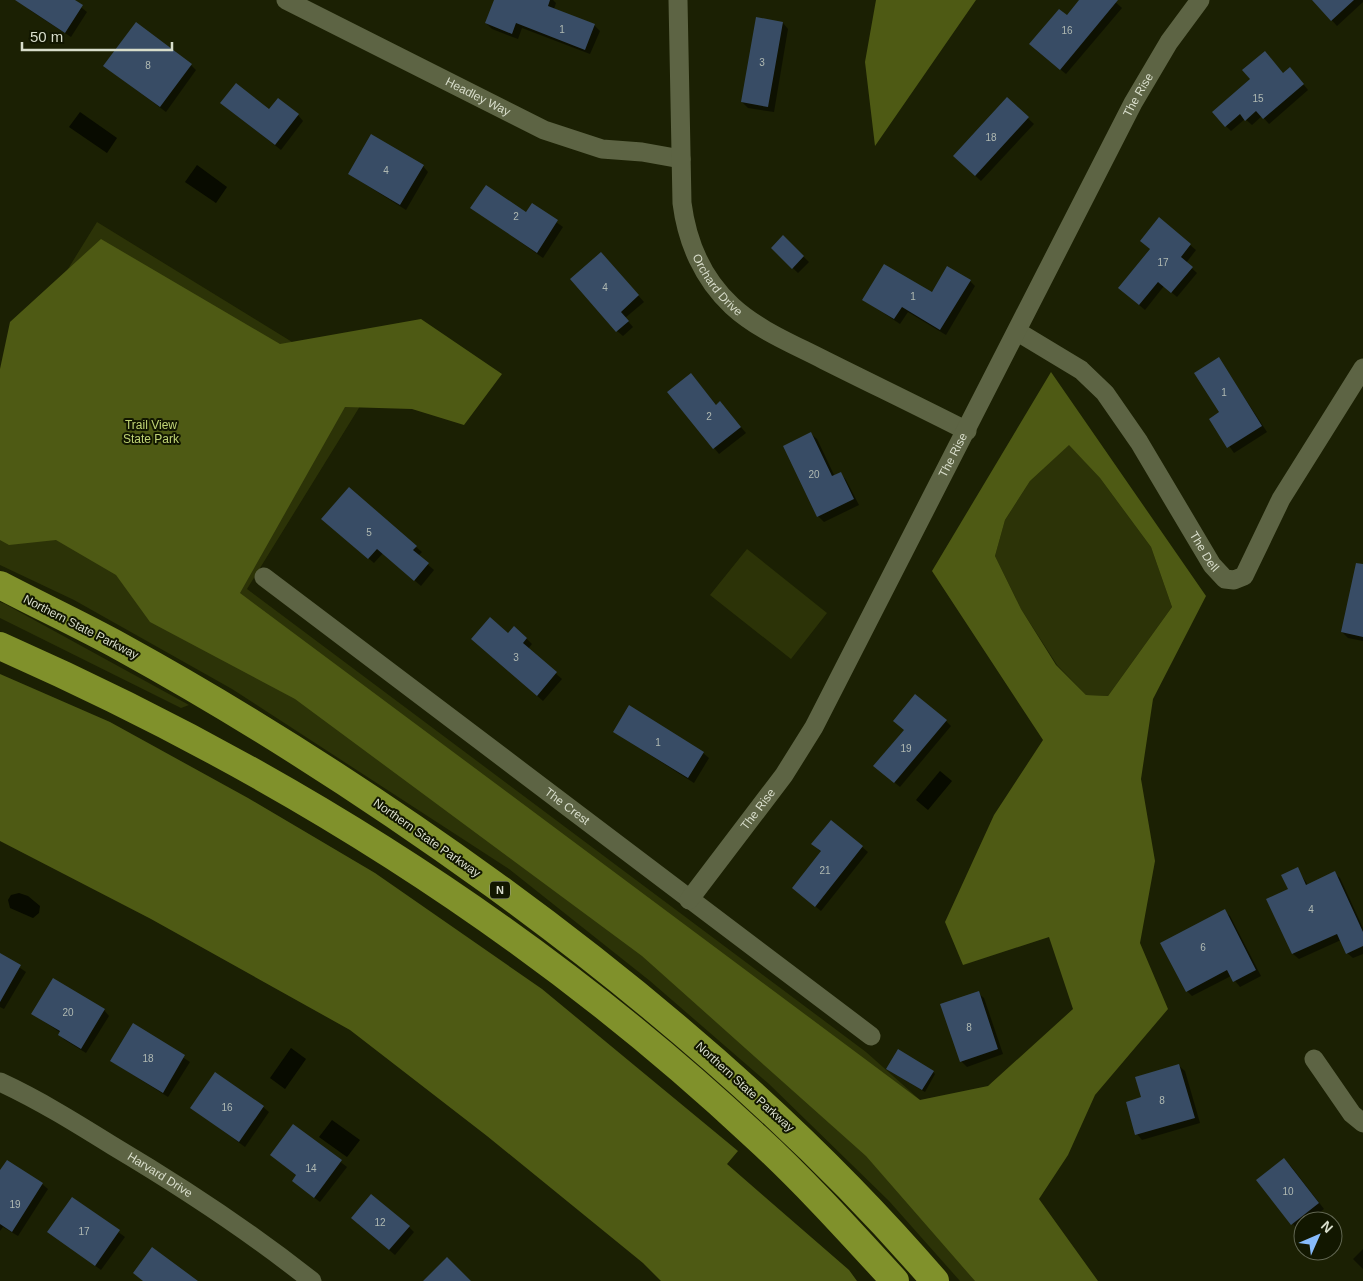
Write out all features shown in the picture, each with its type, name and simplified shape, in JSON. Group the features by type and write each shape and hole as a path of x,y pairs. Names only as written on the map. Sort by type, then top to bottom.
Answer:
{"highway":[{"name":"Northern State Parkway","path":"0,585 119,645 241,717 355,788 577,945 677,1026 768,1106 864,1202 935,1281"},
{"path":"0,646 82,682 182,732 288,791 391,854 545,960 640,1035 756,1137 847,1229 895,1281"}],"street":[{"name":"Headley Way","path":"286,0 544,130 602,149 642,152 681,159"},
{"name":"Orchard Drive","path":"678,0 682,203 685,225 692,249 711,282 733,307 770,332 967,431"},
{"name":"The Rise","path":"689,900 784,775 814,728 1018,332 1054,256 1133,103 1169,42 1200,0"},
{"name":"The Dell","path":"1018,332 1081,370 1105,393 1139,442 1212,565 1225,579 1234,580 1244,576 1281,500 1363,368"},
{"name":"The Crest","path":"264,577 689,900 872,1036"},
{"path":"1314,1059 1352,1114 1363,1123"},
{"name":"Harvard Drive","path":"0,1082 74,1122 171,1181 276,1253 312,1281"}],"green space":[{"path":"876,0 976,0 875,146 865,62"},
{"name":"Trail View State Park","path":"97,222 370,390 247,589 866,1052 920,1100 1058,1281 960,1281 889,1201 769,1084 650,981 509,869 232,689 74,600 0,565 0,379"},
{"path":"101,239 280,344 421,319 502,374 464,425 412,409 345,407 240,593 920,1100 988,1086 1073,1009 1049,937 963,965 945,922 994,815 1043,740 932,571 1051,372 1206,596 1153,699 1141,779 1155,861 1140,943 1168,1009 1095,1095 1068,1155 1039,1199 1098,1281 975,1281 866,1156 642,956 295,699 150,622 116,575 56,540 9,545 0,540 0,369 10,322","holes":["1069,445 1100,478 1151,547 1172,607 1108,696 1086,695 1056,665 1021,609 995,556 1005,520 1030,481"]},
{"path":"1069,444 1100,478 1151,547 1172,607 1108,696 1086,695 1057,665 1021,609 995,556 1005,520 1030,481"},
{"path":"747,549 827,613 791,659 710,595"},
{"path":"0,602 189,705 181,708 0,618"},
{"path":"0,674 110,722 248,798 375,873 542,989 738,1151 727,1164 849,1270 857,1281 661,1281 643,1263 487,1136 350,1030 151,919 0,841"}],"shaded area":[{"path":"80,112 117,138 107,153 69,127"},
{"path":"197,165 227,187 216,203 185,182"},
{"path":"940,771 952,781 928,810 916,800"},
{"path":"19,893 28,896 40,906 39,913 33,918 10,908 8,900 11,895"},
{"path":"291,1048 306,1059 285,1089 270,1078"},
{"path":"332,1120 360,1140 347,1157 319,1137"}],"building":[{"path":"15,0 75,0 83,5 65,33"},
{"path":"494,0 550,0 548,6 595,24 585,50 516,23 512,34 485,23"},
{"path":"1079,0 1118,0 1060,70 1029,44 1059,9 1067,15"},
{"path":"1312,0 1354,0 1331,21"},
{"path":"756,17 783,22 768,107 741,102"},
{"path":"136,22 192,64 160,107 103,66"},
{"path":"1265,51 1283,73 1290,67 1304,84 1263,119 1256,111 1245,121 1240,114 1225,127 1212,112 1250,79 1242,70"},
{"path":"236,83 269,109 278,98 299,114 275,145 220,103"},
{"path":"1007,97 1029,117 975,176 953,156"},
{"path":"371,134 424,165 400,205 348,174"},
{"path":"486,185 526,212 532,203 558,220 537,253 470,208"},
{"path":"1159,217 1191,244 1181,257 1193,267 1171,293 1158,282 1139,305 1118,288 1150,249 1140,241"},
{"path":"783,235 804,256 792,269 771,248"},
{"path":"601,252 639,295 621,312 629,321 616,332 570,279"},
{"path":"884,264 932,292 947,266 971,280 940,330 902,307 894,319 862,300"},
{"path":"1219,357 1262,426 1227,448 1209,419 1219,412 1194,373"},
{"path":"691,373 716,405 720,401 741,427 713,449 667,392"},
{"path":"811,432 832,476 841,472 854,499 817,517 783,446"},
{"path":"349,487 417,546 413,550 429,563 414,581 377,549 368,559 321,519"},
{"path":"1356,563 1363,564 1363,637 1341,632"},
{"path":"490,617 508,633 514,626 527,638 523,643 557,672 537,696 471,639"},
{"path":"915,694 947,720 894,783 873,766 904,730 893,721"},
{"path":"629,705 704,752 688,778 613,732"},
{"path":"831,820 863,846 815,907 792,888 821,851 811,844"},
{"path":"1298,867 1306,885 1335,871 1363,932 1363,946 1346,954 1337,934 1292,954 1266,899 1288,889 1281,875"},
{"path":"1225,909 1256,970 1233,982 1227,970 1186,992 1160,943"},
{"path":"0,953 21,965 0,1002"},
{"path":"53,978 105,1009 81,1049 58,1035 60,1031 31,1014"},
{"path":"979,991 998,1049 960,1062 940,1004"},
{"path":"133,1023 185,1055 163,1093 110,1061"},
{"path":"898,1049 934,1071 922,1090 886,1069"},
{"path":"1179,1064 1195,1118 1135,1135 1126,1102 1141,1097 1135,1077"},
{"path":"215,1072 264,1106 239,1142 190,1108"},
{"path":"293,1124 342,1160 314,1198 292,1181 296,1175 270,1155"},
{"path":"1284,1158 1319,1203 1309,1211 1293,1211 1293,1223 1291,1225 1256,1180"},
{"path":"7,1160 43,1183 12,1232 0,1224 0,1170"},
{"path":"371,1194 410,1226 389,1250 351,1218"},
{"path":"72,1197 120,1230 95,1266 47,1232"},
{"path":"152,1247 198,1281 143,1281 133,1273"},
{"path":"447,1257 471,1281 423,1281"}]}
